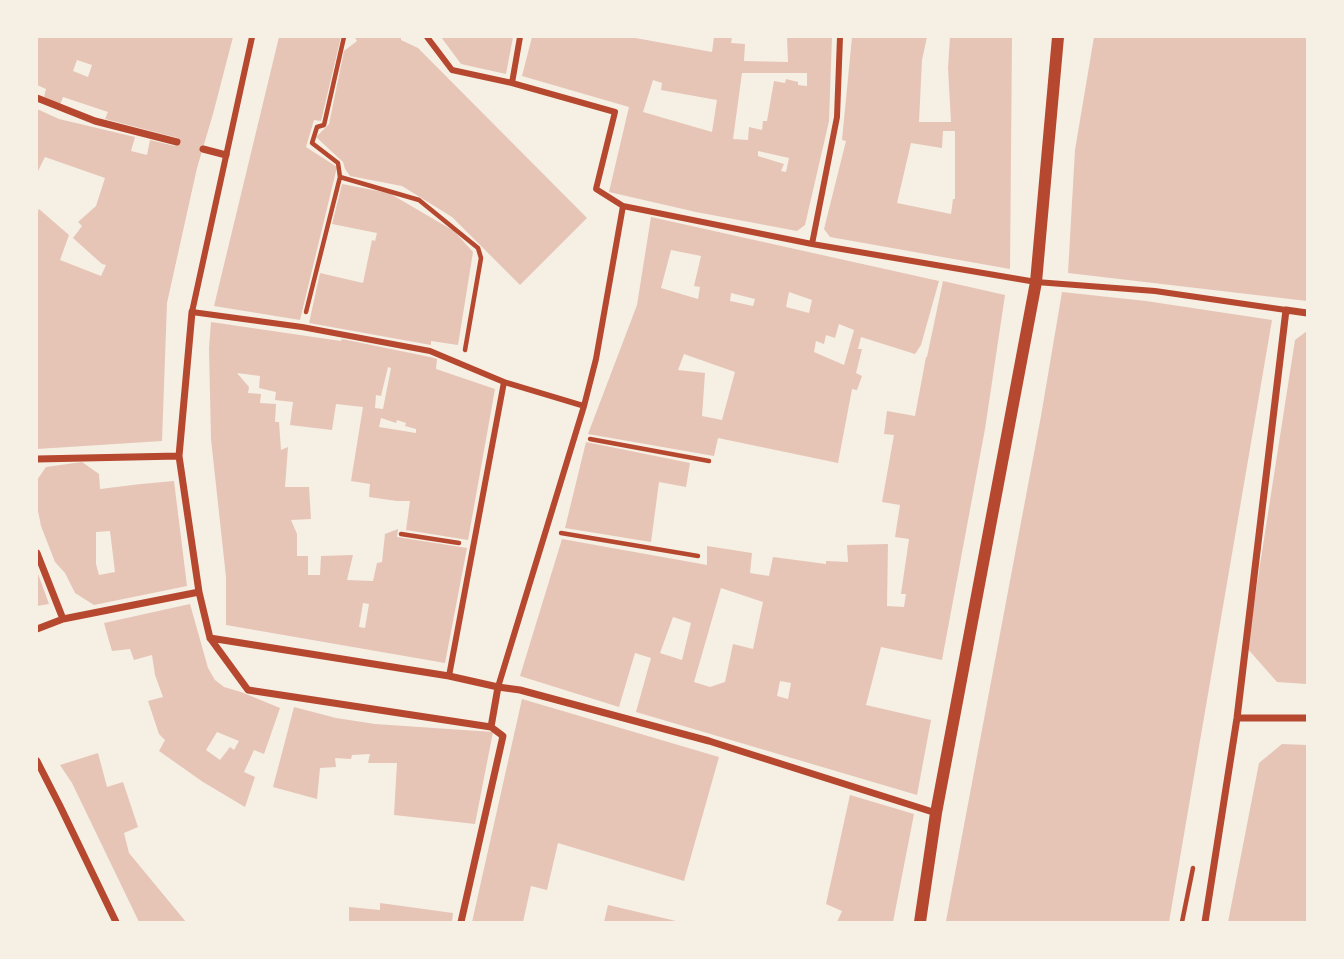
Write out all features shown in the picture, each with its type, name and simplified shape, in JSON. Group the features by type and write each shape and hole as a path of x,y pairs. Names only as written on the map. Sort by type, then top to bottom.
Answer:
{"street":[{"path":"252,37 192,312 179,456 199,592 210,638 248,690 491,727 503,736 461,922"},
{"path":"427,37 452,70 512,83 615,112 596,189 623,205 812,244 1036,282 1155,291 1307,313"},
{"path":"512,83 520,37"},
{"path":"812,244 837,117 840,37"},
{"path":"920,922 936,814 1036,282 1058,37"},
{"path":"37,98 95,121 177,142"},
{"path":"203,149 226,155"},
{"path":"491,727 498,687 596,359 623,205"},
{"path":"1205,922 1237,718 1286,310"},
{"path":"192,312 302,327 430,351 504,382 584,406"},
{"path":"449,676 504,382"},
{"path":"37,459 179,456"},
{"path":"37,553 63,620"},
{"path":"37,629 63,620 199,592"},
{"path":"210,638 520,690 709,741 936,814"},
{"path":"1237,718 1307,718"},
{"path":"37,761 116,922"}],"path":[{"path":"302,327 340,177 338,163 312,143 317,127 324,124 344,37"},
{"path":"340,177 419,200 478,248 481,258 462,364"},
{"path":"575,436 709,461"},
{"path":"546,530 698,556"},
{"path":"401,534 474,545"}],"building":[{"path":"37,37 233,37 197,168 167,303 162,441 37,449 39,209 69,235 60,260 101,276 106,265 73,238 82,226 78,222 96,206 105,178 45,157 37,173 37,109 59,119 135,137 131,151 147,155 150,140 175,146 178,138 105,119 108,112 63,97 60,105 44,97 46,89 37,85","holes":["77,60 92,65 88,77 73,71"]},
{"path":"279,37 341,37 321,121 314,120 306,147 337,167 300,320 214,306"},
{"path":"356,37 401,37 401,40 418,48 587,218 520,285 452,217 402,186 350,176 343,162 316,137 329,124 344,51 357,41"},
{"path":"441,37 513,37 506,74 461,64"},
{"path":"532,37 630,37 712,52 714,37 732,37 731,43 745,44 744,61 788,62 787,37 832,37 829,121 805,225 797,231 609,192 629,107 522,76","holes":["742,73 807,73 807,86 786,79 785,83 774,81 767,121 763,121 762,130 749,127 748,140 733,139","653,80 662,83 661,90 717,100 712,132 643,112","758,151 789,158 786,172 781,171 784,164 758,156"]},
{"path":"852,37 927,37 922,60 919,122 951,122 948,68 950,37 1012,37 1010,269 830,237 824,229 846,141 842,140","holes":["943,131 955,131 955,199 951,214 897,203 911,143 942,148"]},
{"path":"1094,37 1307,37 1307,301 1068,273 1075,150"},
{"path":"342,184 389,193 454,231 473,252 458,345 431,341 431,345 309,323 320,273 363,283 372,240 375,241 377,233 332,224"},
{"path":"651,217 939,281 921,345 915,354 861,337 858,349 862,349 856,373 862,376 857,390 852,389 838,463 718,438 714,456 588,434 637,305","holes":["671,250 701,256 694,286 700,287 698,299 661,288","789,292 812,300 809,313 786,307","731,293 755,299 753,306 730,301","839,324 854,330 844,365 814,352 816,341 824,344 826,335 835,338","684,354 735,372 722,420 702,416 705,373 678,370"]},
{"path":"943,281 1005,295 985,429 942,660 881,647 866,705 931,720 917,795 636,712 651,658 635,653 619,707 520,676 562,539 707,565 707,546 752,553 750,573 769,576 773,557 826,564 826,561 848,562 847,545 888,544 887,606 904,607 906,594 901,594 909,539 895,537 900,505 882,502 894,435 884,434 887,411 915,416","holes":["721,588 763,602 753,649 733,644 725,682 710,687 694,682","673,617 691,623 682,660 660,653","780,681 791,683 788,699 777,696"]},
{"path":"1062,292 1146,301 1272,320 1169,922 949,922 946,921"},
{"path":"211,322 341,341 342,339 437,359 436,369 495,389 468,540 406,530 410,501 369,497 370,484 351,481 363,407 336,404 332,430 290,425 293,402 275,400 276,392 259,388 260,376 237,373 249,387 248,393 261,394 260,403 276,404 275,422 279,422 281,450 288,447 285,487 309,487 311,519 291,520 297,534 297,556 308,556 308,575 320,575 321,556 353,555 347,580 373,581 377,563 382,562 385,534 398,529 397,537 467,548 445,663 226,625 226,577 211,439","holes":["388,367 391,368 383,409 375,408 376,395 381,396","381,418 396,423 397,420 416,429 416,433 379,427","363,603 369,604 365,628 359,627"]},
{"path":"1307,331 1307,684 1277,682 1247,648 1295,340"},
{"path":"586,442 690,463 686,487 659,482 651,542 565,528"},
{"path":"82,462 99,474 100,489 174,481 187,586 94,605 75,593 65,573 55,562 41,526 37,506 37,480 46,467","holes":["110,531 115,572 99,575 96,564 96,532"]},
{"path":"37,571 49,604 37,606"},
{"path":"190,604 208,668 215,680 224,687 280,708 264,754 254,750 244,772 255,777 245,807 159,751 165,740 159,734 148,701 163,697 155,675 152,655 134,660 130,649 112,651 104,623","holes":["217,732 239,741 234,750 230,747 220,760 206,750"]},
{"path":"522,699 719,757 684,881 558,843 547,890 531,886 523,922 472,922"},
{"path":"294,707 336,718 375,724 493,732 475,824 394,815 397,763 368,763 370,754 352,755 351,759 335,758 336,767 320,768 317,799 273,787"},
{"path":"1282,744 1307,745 1307,922 1228,922 1259,763"},
{"path":"98,753 107,787 123,782 138,827 124,833 129,853 186,922 139,922 72,783 60,765"},
{"path":"850,795 914,814 893,922 837,922 842,911 826,904"},
{"path":"380,903 453,913 452,922 349,922 349,907 380,910"},
{"path":"608,905 676,921 676,922 604,922"}]}
